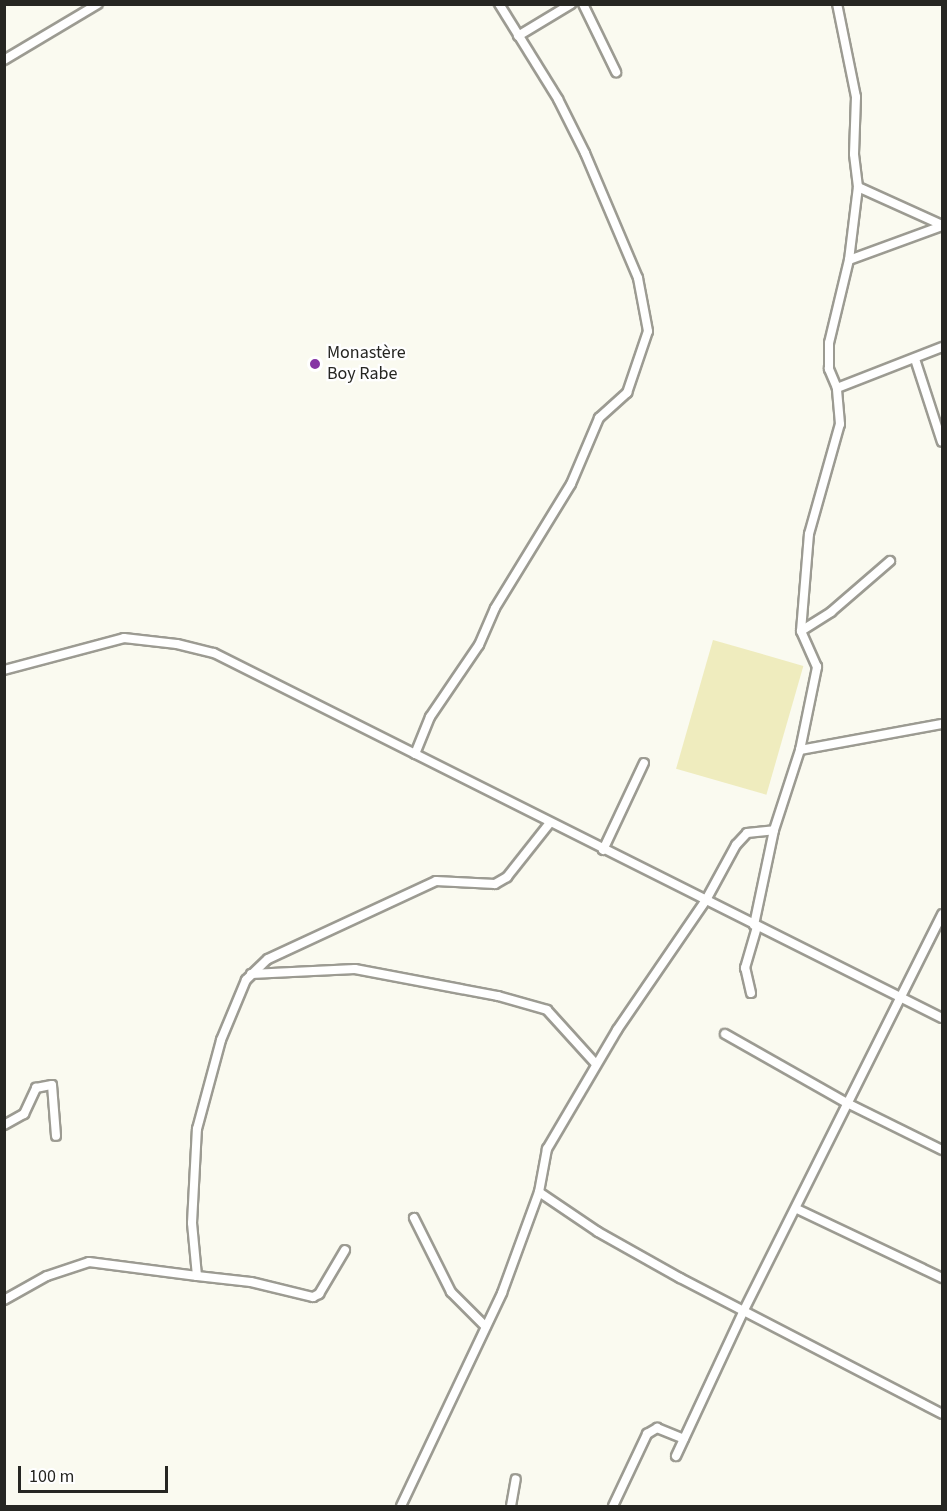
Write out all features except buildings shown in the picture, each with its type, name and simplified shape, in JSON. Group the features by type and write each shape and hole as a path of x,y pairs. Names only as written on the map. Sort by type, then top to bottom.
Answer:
{"street":[{"path":"4,60 98,4"},
{"path":"415,754 430,717 479,645 501,598 571,484 599,418 627,393 648,331 641,287 625,242 558,99 499,4"},
{"path":"518,36 571,4"},
{"path":"583,4 616,72"},
{"path":"751,993 745,968 756,926 774,830 800,750 817,667 801,631 809,534 840,424 837,388 829,369 829,343 849,260 858,187 854,154 856,97 837,4"},
{"path":"858,187 942,226"},
{"path":"849,260 942,226"},
{"path":"837,388 942,347"},
{"path":"915,359 942,442"},
{"path":"801,631 831,612 890,561"},
{"path":"4,670 124,638 177,644 214,653 549,824 942,1018"},
{"path":"800,750 942,724"},
{"path":"603,850 644,763"},
{"path":"197,1276 192,1223 197,1130 220,1040 251,974 268,959 436,881 495,884 507,877 549,824"},
{"path":"401,1506 486,1327 539,1192 547,1149 596,1064 706,900 747,833 774,830"},
{"path":"676,1456 743,1312 797,1209 847,1103 942,914"},
{"path":"251,974 355,969 498,996 546,1010 596,1064"},
{"path":"725,1034 847,1103 942,1150"},
{"path":"4,1125 24,1114 36,1088 52,1085 56,1136"},
{"path":"539,1192 598,1232 743,1312 942,1414"},
{"path":"797,1209 942,1278"},
{"path":"414,1218 451,1292 486,1327"},
{"path":"4,1300 47,1276 89,1262 251,1282 313,1297 319,1294 345,1250"},
{"path":"614,1506 647,1434 657,1428 684,1438"},
{"path":"511,1506 516,1479"}],"shaded area":[{"path":"713,640 803,666 766,795 676,769"}],"place":[{"name":"Monastère Boy Rabe","path":"315,364"}]}
